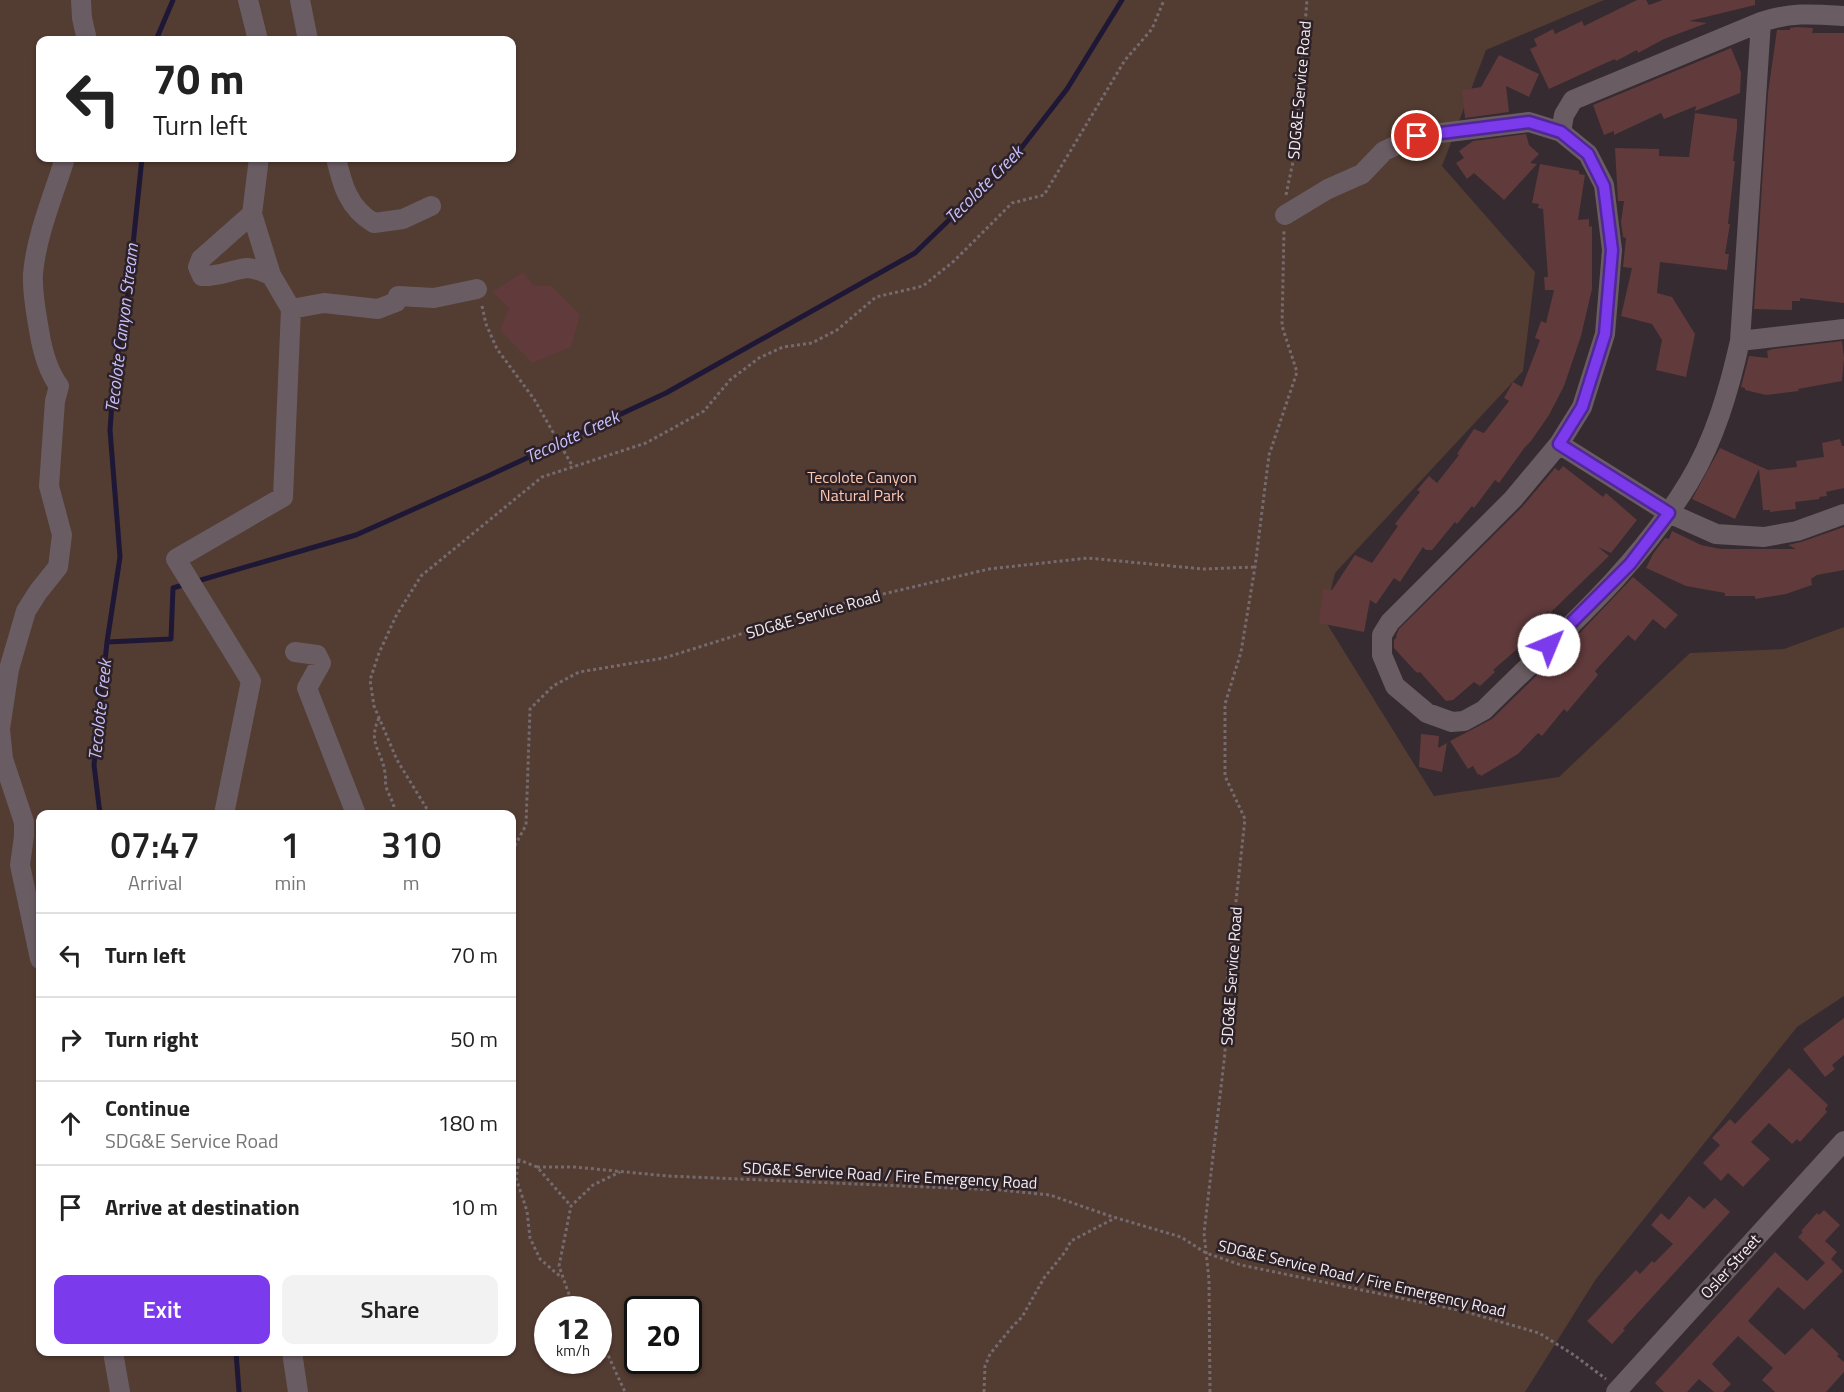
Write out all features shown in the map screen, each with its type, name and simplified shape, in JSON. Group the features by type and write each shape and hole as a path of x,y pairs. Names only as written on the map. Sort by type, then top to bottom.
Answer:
{"street":[{"path":"81,0 86,36"},
{"path":"248,0 257,36"},
{"path":"300,0 307,36"},
{"path":"1561,132 1564,115 1573,100 1761,22 1781,15 1805,13 1844,16"},
{"path":"1285,215 1328,189 1362,174 1384,151 1417,136 1529,122 1561,132 1588,154 1604,186 1612,250 1605,334 1582,407 1559,444 1513,500 1390,622 1382,635 1382,655 1395,686 1427,713 1452,722 1464,721 1484,710 1630,564 1690,481 1712,436 1731,382 1740,341 1761,22"},
{"path":"36,940 20,865 24,822 3,759 0,729 14,649 26,611 58,567 62,535 49,486 55,401 59,386 53,378 42,346 34,304 33,275 37,249 64,162"},
{"path":"225,810 251,681 176,559 283,497 291,309 271,275 252,214 258,162"},
{"path":"337,162 344,190 353,205 367,219 374,222 403,219 431,206"},
{"path":"252,214 201,259 198,263 199,271 202,276 212,276 246,268 271,275"},
{"path":"291,309 324,303 378,309 396,302 398,296 434,297 477,290"},
{"path":"1740,341 1844,329"},
{"path":"1559,444 1669,513 1716,534 1764,537 1797,531 1844,514"},
{"path":"295,652 317,655 321,663 307,688 354,810"},
{"name":"Osler Street","path":"1617,1390 1844,1141"},
{"path":"114,1356 120,1392"},
{"path":"293,1356 298,1392"}],"path":[{"path":"428,810 397,760 374,706 370,680 379,653 396,616 421,576 542,477 646,443 704,411 730,380 759,358 783,347 812,343 837,330 876,297 923,286 954,261 1012,203 1044,195 1125,60 1152,29 1164,0"},
{"name":"SDG&E Service Road","path":"1210,1392 1209,1280 1204,1233 1225,1053 1226,992 1245,819 1225,776 1225,704 1241,652 1255,567 1269,455 1297,372 1282,326 1282,278 1286,192 1295,152 1307,0"},
{"path":"477,290 486,324 497,349 534,399 573,467"},
{"name":"SDG&E Service Road","path":"516,844 526,825 530,710 553,686 579,672 664,657 824,608 989,569 1089,558 1203,569 1255,567"},
{"path":"379,718 373,740 385,771 386,785 395,810"},
{"path":"516,1159 537,1167 570,1206"},
{"path":"519,1160 516,1178 527,1211 530,1238 540,1259 564,1279"},
{"name":"SDG&E Service Road / Fire Emergency Road","path":"537,1167 575,1167 679,1176 1000,1190 1050,1195 1115,1218 1181,1237 1206,1253 1241,1264 1463,1311 1539,1333 1574,1355 1617,1390"},
{"path":"570,1296 559,1266 570,1206 593,1185 620,1172"},
{"path":"984,1392 985,1366 990,1354 1022,1317 1044,1278 1071,1242 1115,1218"},
{"path":"612,1364 625,1392"}],"green space":[{"name":"Tecolote Canyon Natural Park","path":"0,0 1604,0 1486,50 1442,166 1535,272 1523,371 1335,573 1324,619 1434,796 1559,777 1690,653 1784,649 1844,627 1844,996 1797,1027 1596,1279 1525,1392 0,1392"}],"building":[{"path":"1637,0 1646,0 1649,5 1663,0 1755,0 1755,5 1689,21 1707,23 1664,39 1638,53 1637,50 1616,61 1615,59 1549,89 1530,49 1537,46 1534,39 1553,29 1555,34 1582,21 1584,26"},
{"path":"1796,27 1813,28 1812,33 1844,33 1844,303 1800,298 1800,301 1792,301 1792,310 1754,309 1768,93 1777,30 1790,30"},
{"path":"1731,48 1741,72 1740,93 1695,111 1696,106 1664,119 1661,113 1614,135 1614,131 1604,135 1593,105"},
{"path":"1499,55 1539,74 1529,97 1506,86 1509,112 1465,118 1462,90 1481,87"},
{"path":"1695,113 1737,119 1737,128 1728,224 1730,224 1725,254 1729,254 1727,270 1660,262 1657,293 1672,297 1695,334 1686,377 1656,370 1662,340 1652,324 1621,316 1632,268 1623,267 1626,238 1623,237 1621,222 1624,201 1618,201 1615,148 1659,149 1659,156 1689,157"},
{"path":"1526,134 1529,145 1539,154 1530,163 1537,164 1504,200 1474,173 1467,179 1456,163 1464,158 1459,151 1473,141"},
{"path":"1540,164 1579,171 1579,174 1585,175 1578,220 1589,219 1589,227 1592,226 1592,289 1581,336 1564,386 1549,415 1499,483 1495,480 1474,508 1472,506 1457,524 1455,522 1432,550 1426,550 1423,547 1400,582 1394,578 1376,604 1370,600 1364,632 1319,623 1323,588 1332,590 1355,555 1372,563 1398,526 1395,524 1420,492 1417,490 1429,476 1437,483 1459,455 1457,454 1474,429 1484,433 1509,401 1504,398 1513,382 1522,387 1540,340 1535,338 1541,321 1546,323 1554,290 1545,290 1544,277 1548,277 1543,209 1538,208 1539,204 1532,203"},
{"path":"523,272 534,286 551,286 580,315 571,347 533,363 500,330 509,308 492,292"},
{"path":"1842,341 1844,358 1842,381 1798,389 1799,391 1766,395 1741,387 1749,356 1768,358 1767,351 1773,349"},
{"path":"1840,439 1844,446 1844,488 1826,492 1827,496 1819,497 1820,499 1795,502 1796,509 1770,512 1770,510 1763,510 1759,469 1735,519 1692,499 1720,448 1768,470 1797,467 1796,461 1824,457 1822,443"},
{"path":"1563,466 1603,497 1606,493 1637,520 1611,553 1598,547 1609,556 1550,613 1548,611 1519,643 1521,644 1516,650 1493,670 1495,672 1480,686 1474,682 1453,700 1446,701 1394,648 1394,640 1399,629 1522,507 1555,468 1559,471"},
{"path":"1844,527 1844,570 1817,575 1811,579 1812,585 1786,594 1755,599 1755,596 1725,596 1725,593 1686,586 1646,568 1653,554 1665,538 1669,539 1672,531 1701,545 1721,549 1796,549 1788,545"},
{"path":"1633,577 1678,615 1665,629 1653,619 1635,641 1628,635 1595,671 1598,675 1567,712 1564,709 1542,736 1538,733 1518,754 1481,776 1473,766 1468,769 1450,741 1492,719 1575,638"},
{"path":"1421,734 1439,736 1438,748 1447,743 1442,772 1419,767"},
{"path":"1844,1018 1844,1055 1832,1065 1835,1069 1825,1077 1803,1049"},
{"path":"1789,1068 1828,1105 1825,1109 1827,1112 1800,1142 1797,1139 1792,1144 1769,1123 1751,1142 1770,1159 1743,1187 1728,1173 1721,1181 1703,1163 1720,1145 1712,1138 1730,1119 1735,1124"},
{"path":"1689,1196 1704,1209 1715,1198 1730,1212 1612,1344 1587,1321 1636,1270 1640,1274 1673,1244 1651,1225 1661,1213 1669,1220"},
{"path":"1824,1210 1840,1225 1825,1241 1837,1252 1831,1259 1843,1271 1804,1310 1778,1287 1748,1321 1785,1355 1812,1328 1839,1354 1837,1356 1844,1362 1844,1372 1826,1392 1775,1392 1762,1380 1773,1368 1738,1336 1712,1364 1731,1384 1723,1392 1714,1392 1699,1379 1687,1392 1664,1392 1655,1383 1775,1252 1807,1281 1825,1263 1798,1237 1817,1213 1819,1215"}],"waterway":[{"name":"Tecolote Canyon Stream","path":"158,36 173,0"},
{"name":"Tecolote Creek","path":"194,582 356,535 488,476 666,393 915,253 1015,156 1067,89 1122,0"},
{"name":"Tecolote Canyon Stream","path":"107,642 120,557 110,430 114,377 128,293 142,162"},
{"name":"Tecolote Creek","path":"100,810 94,765 107,642 171,639 173,588 186,584"},
{"name":"Tecolote Creek","path":"236,1356 239,1392"}],"route":[{"path":"1417,136 1529,122 1561,132 1588,154 1604,186 1612,250 1605,334 1582,407 1559,444 1669,513 1630,564 1549,645"}]}
